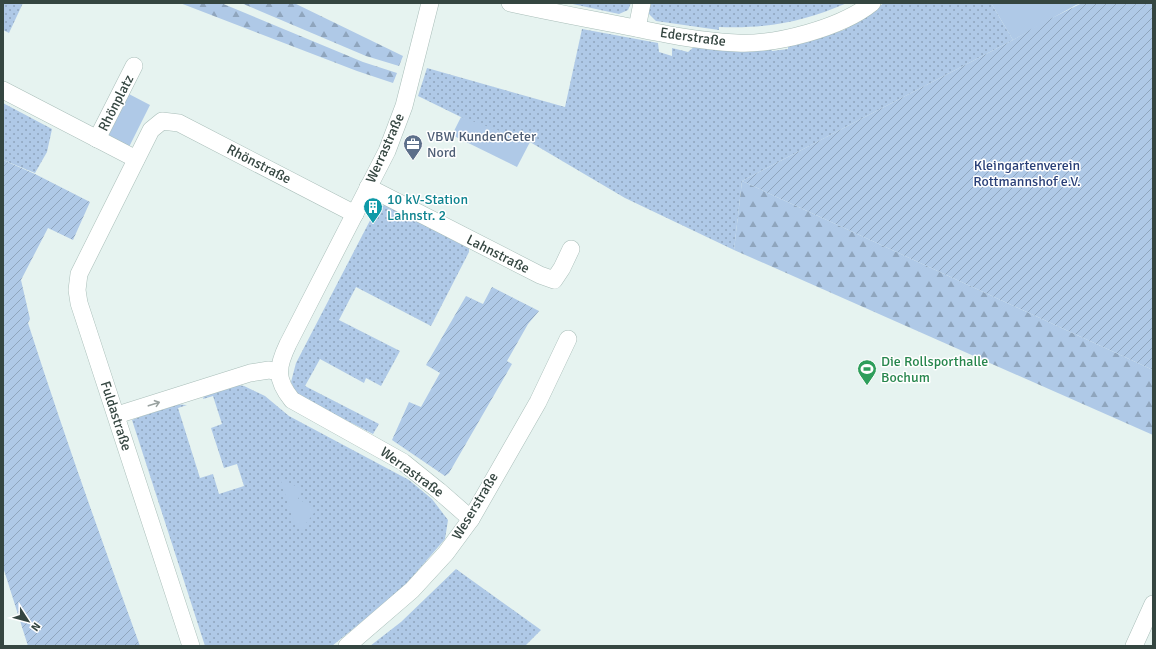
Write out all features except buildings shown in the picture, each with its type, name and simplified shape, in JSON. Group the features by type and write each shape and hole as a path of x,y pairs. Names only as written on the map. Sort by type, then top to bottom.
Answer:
{"street":[{"name":"Werrastraße","path":"430,3 404,106 387,152 288,344 281,359 278,372 281,384 292,400 403,462 440,490 471,519"},
{"name":"Ederstraße","path":"510,3 686,38 739,44 786,39 820,30 864,9 872,3"},
{"path":"637,28 642,3"},
{"name":"Rhönplatz","path":"98,139 134,66"},
{"path":"3,90 136,158"},
{"name":"Rhönstraße","path":"136,158 151,130 162,121 179,123 354,214"},
{"name":"Fuldastraße","path":"136,158 79,274 77,290 79,303 117,415 191,646"},
{"name":"Lahnstraße","path":"368,187 540,275 554,280 562,268 571,249"},
{"name":"Weserstraße","path":"347,646 412,590 446,553 471,519 538,402 568,339"},
{"path":"117,415 250,372 269,370 278,372"},
{"path":"1134,646 1153,604"}],"green space":[{"path":"3,3 23,3 9,33 3,30"},
{"path":"180,3 221,3 363,62 397,73 393,83 357,71"},
{"path":"241,3 294,3 403,56 399,66 366,56"},
{"path":"568,3 631,3 628,10 619,14"},
{"path":"649,3 847,3 831,10 784,23 753,27 719,27 719,30 656,21 649,14"},
{"path":"884,3 991,3 1013,40 742,181 734,250 625,198 530,142 467,120 418,96 427,68 565,107 582,29 658,43 659,52 672,56 672,48 688,52 695,46 771,48 772,51 788,49 788,46 844,30"},
{"path":"991,3 1082,3 1013,40"},
{"name":"Kleingartenverein Rottmannshof e.V.","path":"1082,3 1153,3 1153,370 742,181 1013,40 1040,24"},
{"path":"127,93 150,105 128,149 105,137"},
{"path":"3,103 52,129 47,152 35,173 3,160"},
{"path":"461,117 530,142 517,167 452,135"},
{"path":"3,160 35,174 90,202 73,240 48,228 21,280 30,319 28,323 82,485 140,646 28,646 3,567"},
{"path":"742,181 1153,370 1153,435 734,250"},
{"path":"385,205 469,247 469,252 431,326 356,287 339,320 400,351 381,386 366,378 364,383 320,359 305,386 379,424 373,434 297,395 291,382 296,363 377,207"},
{"path":"492,287 539,311 528,324 507,361 512,364 449,473 445,476 392,440 409,402 421,407 440,373 426,365 466,296 483,304"},
{"path":"232,384 244,386 265,396 289,416 409,480 432,499 448,520 445,539 401,590 332,646 205,646 132,420 172,404 187,405 178,408 200,478 213,474 219,494 244,486 237,464 224,468 211,428 222,424 213,396 203,399 205,392"},
{"path":"280,478 303,490 298,499 317,509 301,530 295,525"},
{"path":"456,569 541,630 525,646 370,646 401,622"}],"place":[{"name":"VBW KundenCeter Nord","path":"413,161"},
{"name":"10 kV-Station Lahnstr. 2","path":"373,224"},
{"name":"Die Rollsporthalle Bochum","path":"867,386"}]}
